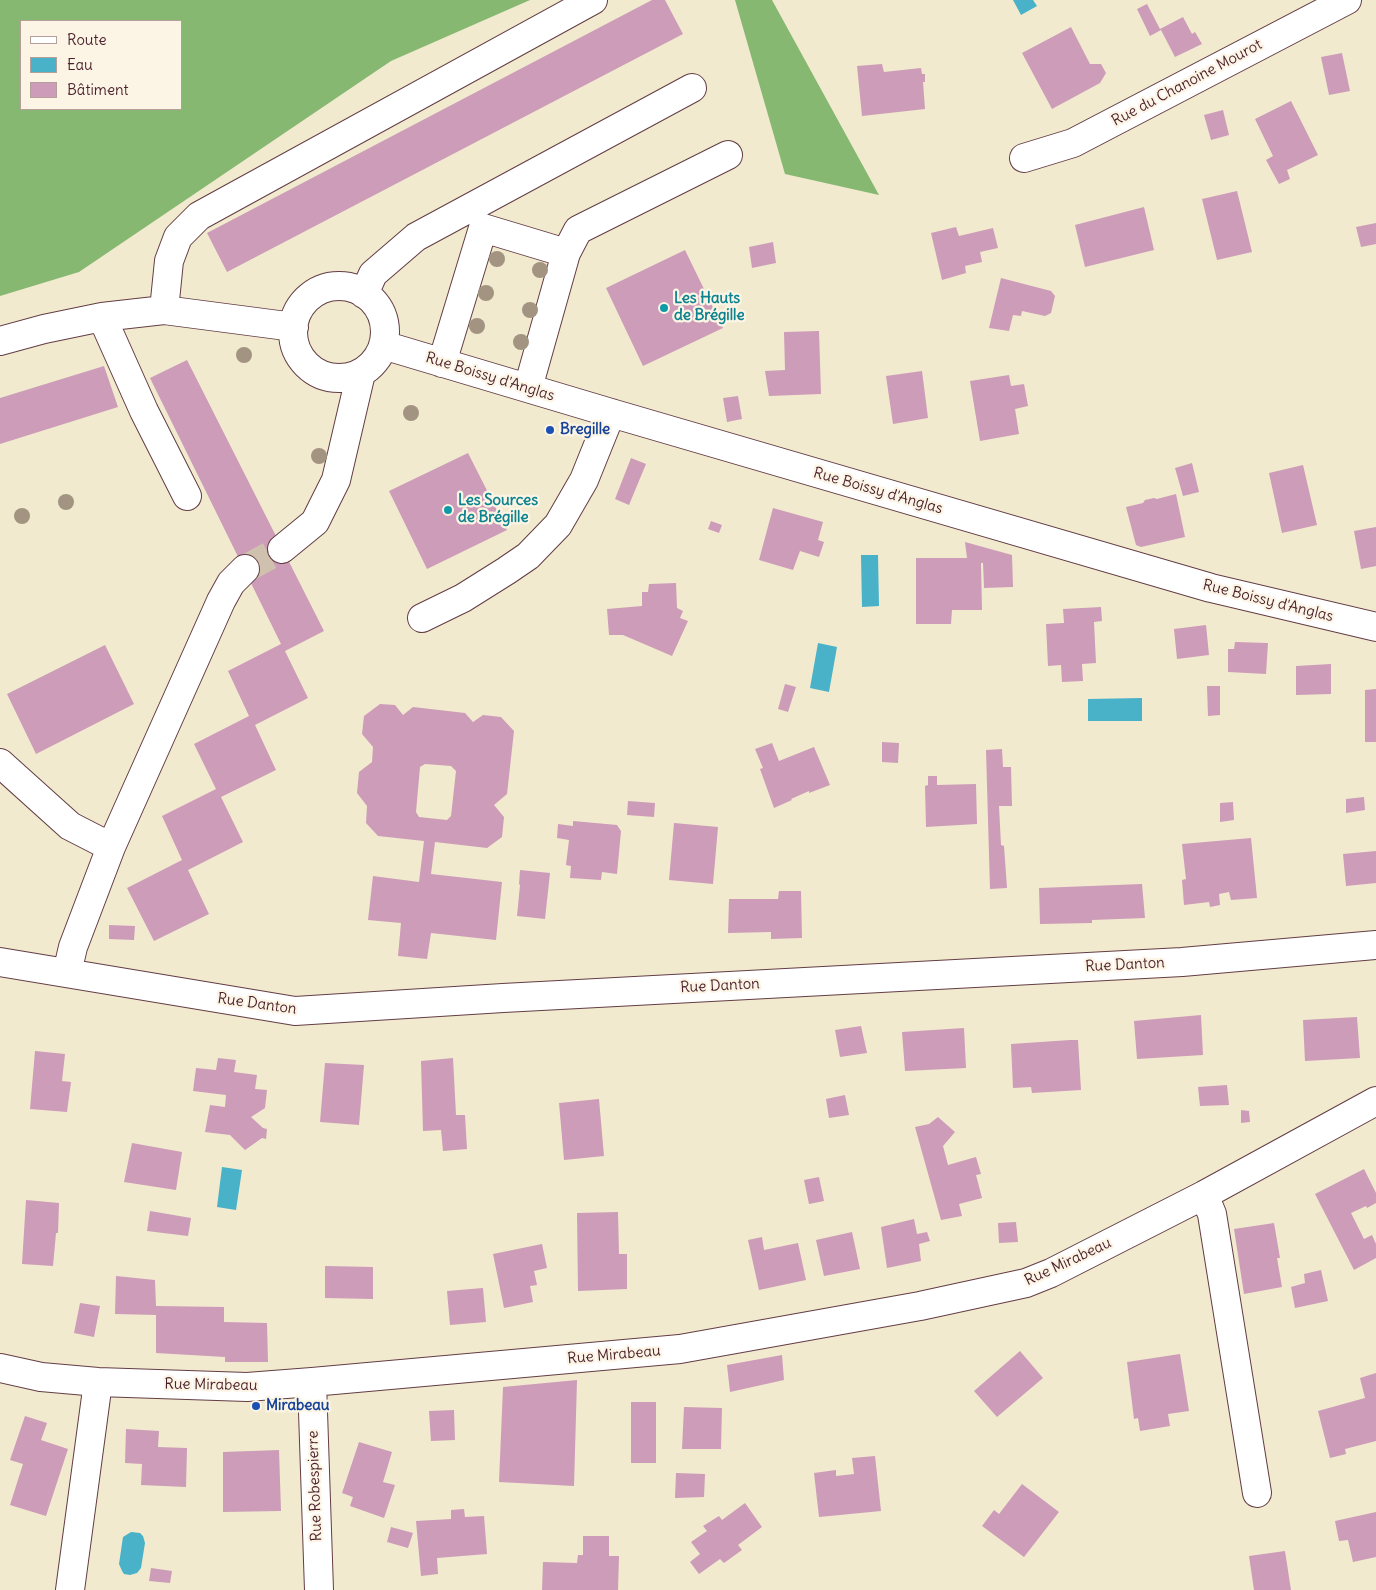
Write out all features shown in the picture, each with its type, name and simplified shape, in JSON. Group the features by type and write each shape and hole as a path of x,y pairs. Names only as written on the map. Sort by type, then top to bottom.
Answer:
{"street":[{"path":"164,310 169,261 178,237 198,216 593,0"},
{"name":"Rue du Chanoine Mourot","path":"1024,158 1073,143 1347,0"},
{"path":"364,294 373,274 416,237 692,88"},
{"path":"528,388 566,253 578,230 728,155"},
{"path":"442,363 483,228 566,253"},
{"path":"342,286 356,289 364,294 379,308 384,322 386,337 382,351 373,364 361,373 346,378 331,378 316,373 304,363 296,349 293,334 294,318 302,304 313,294 327,287 342,286"},
{"path":"0,341 44,329 102,317 164,310 294,327"},
{"path":"102,317 144,411 187,496"},
{"path":"0,358 44,329"},
{"name":"Rue Boissy d'Anglas","path":"383,345 611,414 1211,588 1376,627"},
{"path":"282,549 315,522 336,480 361,373"},
{"path":"422,618 463,598 528,556 558,524 584,480 611,414"},
{"path":"67,974 73,947 111,847 220,601 231,583 245,569"},
{"path":"0,763 70,826 111,847"},
{"name":"Rue Danton","path":"0,962 295,1011 522,996 1182,962 1376,945"},
{"name":"Rue Mirabeau","path":"0,1368 41,1377 98,1382 247,1387 680,1349 920,1306 1026,1283 1051,1273 1204,1194 1376,1101"},
{"path":"1204,1194 1212,1214 1257,1493"},
{"path":"70,1590 98,1382"},
{"name":"Rue Robespierre","path":"312,1382 319,1590"}],"green space":[{"path":"0,0 530,0 391,61 79,272 0,296"},
{"path":"735,0 772,0 879,195 785,174"}],"water":[{"path":"1013,0 1033,0 1037,6 1021,15"},
{"path":"861,555 878,555 879,606 862,607"},
{"path":"818,643 837,647 829,692 810,688"},
{"path":"1142,698 1142,721 1088,721 1088,699"},
{"path":"222,1167 242,1170 236,1210 217,1207"},
{"path":"131,1532 140,1533 145,1543 141,1568 137,1573 130,1575 124,1574 119,1564 123,1537"}],"building":[{"path":"652,0 665,0 683,34 227,272 207,233"},
{"path":"1147,4 1160,29 1183,17 1192,34 1195,32 1202,44 1175,57 1161,30 1150,36 1137,9"},
{"path":"1071,27 1090,64 1101,64 1106,73 1100,83 1052,109 1022,53"},
{"path":"1342,53 1350,91 1329,95 1321,57"},
{"path":"882,64 884,72 921,68 922,74 925,74 925,82 923,82 925,109 862,116 857,66"},
{"path":"1291,101 1318,155 1287,170 1290,179 1279,184 1266,160 1273,156 1255,119"},
{"path":"1223,110 1229,135 1211,140 1204,115"},
{"path":"1237,191 1252,252 1217,260 1202,199"},
{"path":"1144,207 1154,250 1085,267 1075,225"},
{"path":"1376,223 1376,244 1361,247 1356,227"},
{"path":"956,227 959,236 993,228 998,248 980,252 982,262 965,266 966,273 942,280 931,233"},
{"path":"773,242 776,263 752,268 749,247"},
{"name":"Les Hauts de Brégille","path":"685,250 723,328 643,366 606,288"},
{"path":"1001,278 1051,291 1055,296 1051,313 1045,316 1022,311 1021,316 1013,315 1009,331 989,328"},
{"path":"819,331 821,394 769,396 765,371 785,370 784,332"},
{"path":"187,360 324,631 285,651 308,698 255,725 276,770 221,797 243,842 188,870 209,914 154,941 127,888 182,860 162,816 216,789 194,744 249,716 228,671 281,644 150,378"},
{"path":"104,366 118,407 0,444 0,398"},
{"path":"922,371 928,418 893,424 886,376"},
{"path":"1009,375 1011,386 1024,384 1028,406 1015,409 1019,434 980,441 970,381"},
{"path":"738,396 742,419 727,422 723,398"},
{"name":"Les Sources de Brégille","path":"468,453 507,530 427,569 389,491"},
{"path":"631,458 646,464 629,505 615,499"},
{"path":"1192,463 1199,492 1183,496 1175,468"},
{"path":"1303,465 1317,525 1282,533 1269,473"},
{"path":"1176,494 1185,537 1141,547 1136,545 1126,507 1143,503 1145,500"},
{"path":"773,508 823,522 818,540 824,542 819,557 800,551 793,570 759,560"},
{"path":"711,521 722,525 719,533 708,529"},
{"path":"1376,527 1376,566 1361,569 1354,531"},
{"path":"965,542 1012,555 1013,587 984,588 983,563 981,563 982,610 952,610 951,624 916,624 916,558 967,558"},
{"path":"676,583 677,608 683,611 680,618 688,621 672,656 623,635 609,635 607,609 642,606 642,592 648,592 649,584"},
{"path":"1101,607 1102,621 1094,622 1096,663 1082,664 1083,681 1062,682 1061,665 1048,666 1046,624 1064,623 1063,609"},
{"path":"1206,625 1209,655 1177,659 1174,629"},
{"path":"1235,642 1268,643 1266,674 1228,672 1228,649 1234,649"},
{"path":"105,645 134,704 36,754 7,694"},
{"path":"1331,664 1331,694 1296,695 1296,666"},
{"path":"785,684 796,687 788,712 778,709"},
{"path":"1207,686 1220,686 1220,715 1208,716"},
{"path":"1376,689 1376,742 1365,742 1365,690"},
{"path":"380,704 395,705 403,715 413,707 465,713 473,722 483,715 501,717 514,731 507,794 494,805 504,817 502,837 487,848 435,842 431,874 502,882 496,940 431,933 427,959 398,956 401,923 368,920 373,876 419,882 424,841 378,836 366,823 367,806 357,793 359,772 372,762 373,747 362,734 364,716","holes":["425,764 451,766 456,771 451,816 447,820 419,817 416,812 420,767"]},
{"path":"882,742 899,743 898,763 882,762"},
{"path":"772,743 779,761 814,747 830,785 809,793 809,791 774,808 760,769 763,768 755,749"},
{"path":"1002,749 1003,767 1011,767 1012,806 999,806 1001,845 1004,846 1007,888 990,889 986,750"},
{"path":"928,776 937,776 937,785 976,784 977,824 926,827 925,786 928,785"},
{"path":"1364,797 1365,810 1346,813 1346,799"},
{"path":"628,801 655,803 654,817 627,815"},
{"path":"1233,802 1234,820 1220,822 1220,803"},
{"path":"573,821 617,825 621,831 617,874 602,872 601,880 570,878 571,866 566,865 569,840 557,838 558,824 573,826"},
{"path":"674,823 718,827 713,884 669,880"},
{"path":"1251,838 1257,898 1231,900 1229,892 1219,894 1220,905 1210,907 1209,902 1184,905 1182,880 1186,879 1182,844"},
{"path":"1376,851 1376,883 1346,886 1343,854"},
{"path":"520,870 550,873 545,919 517,916"},
{"path":"1142,884 1145,918 1092,920 1092,923 1040,924 1039,888"},
{"path":"779,891 801,891 802,938 771,939 771,932 728,933 729,899 778,899"},
{"path":"109,925 135,926 134,940 109,939"},
{"path":"1201,1015 1203,1055 1137,1059 1134,1021"},
{"path":"1357,1017 1360,1058 1305,1061 1303,1020"},
{"path":"861,1026 867,1053 840,1057 835,1030"},
{"path":"964,1028 966,1068 905,1071 902,1032"},
{"path":"1078,1040 1081,1090 1032,1093 1031,1087 1013,1088 1011,1044"},
{"path":"35,1051 65,1054 62,1081 71,1082 67,1112 30,1109"},
{"path":"218,1058 236,1060 234,1072 257,1075 255,1089 267,1090 265,1108 251,1117 263,1128 267,1129 266,1139 262,1138 245,1150 230,1135 205,1132 210,1105 225,1107 226,1095 193,1091 196,1068 216,1070"},
{"path":"453,1058 456,1115 465,1115 467,1149 443,1151 441,1130 423,1131 421,1061"},
{"path":"325,1063 364,1065 359,1125 320,1122"},
{"path":"1227,1085 1229,1105 1200,1106 1198,1087"},
{"path":"845,1095 849,1115 829,1118 826,1099"},
{"path":"599,1099 604,1156 564,1160 559,1103"},
{"path":"1241,1110 1249,1111 1250,1122 1241,1123"},
{"path":"938,1117 955,1132 943,1146 948,1165 976,1157 981,1174 976,1175 982,1198 959,1204 962,1216 941,1220 915,1127 929,1124"},
{"path":"132,1143 182,1152 176,1190 124,1182"},
{"path":"1364,1169 1376,1193 1376,1203 1351,1213 1364,1239 1372,1235 1376,1244 1376,1258 1354,1270 1315,1194"},
{"path":"819,1177 824,1201 809,1204 804,1180"},
{"path":"26,1200 59,1203 58,1233 56,1233 53,1266 22,1264"},
{"path":"150,1211 191,1218 188,1236 147,1231"},
{"path":"618,1212 619,1254 627,1254 627,1289 578,1291 577,1213"},
{"path":"914,1219 917,1234 927,1232 930,1241 919,1244 921,1261 887,1268 881,1227"},
{"path":"1016,1222 1018,1242 999,1243 998,1223"},
{"path":"1274,1223 1280,1258 1277,1258 1282,1287 1244,1294 1234,1229"},
{"path":"852,1232 860,1269 824,1276 816,1240"},
{"path":"762,1237 764,1250 798,1243 806,1280 759,1290 748,1240"},
{"path":"542,1244 547,1268 534,1271 537,1285 530,1286 533,1302 504,1308 493,1254"},
{"path":"325,1266 373,1267 373,1299 325,1298"},
{"path":"1321,1270 1328,1301 1295,1308 1291,1287 1305,1283 1304,1274"},
{"path":"116,1276 155,1280 156,1306 224,1307 224,1322 267,1323 268,1362 225,1362 225,1357 156,1353 156,1315 115,1314"},
{"path":"483,1288 486,1322 450,1325 447,1291"},
{"path":"80,1303 100,1306 94,1337 74,1333"},
{"path":"1020,1351 1043,1378 997,1417 974,1391"},
{"path":"1180,1354 1189,1411 1168,1414 1170,1426 1140,1431 1138,1418 1134,1419 1127,1362"},
{"path":"782,1355 784,1380 730,1392 727,1365"},
{"path":"1376,1373 1376,1441 1345,1449 1346,1454 1330,1458 1318,1411 1365,1398 1360,1378"},
{"path":"577,1380 574,1486 499,1482 503,1387"},
{"path":"631,1402 656,1402 656,1463 631,1463"},
{"path":"684,1407 722,1408 721,1449 682,1449"},
{"path":"454,1410 455,1440 431,1441 429,1411"},
{"path":"25,1416 47,1423 41,1440 68,1449 46,1516 10,1505 23,1464 10,1460"},
{"path":"126,1429 159,1431 158,1447 187,1448 186,1487 141,1485 142,1464 125,1463"},
{"path":"359,1442 392,1452 383,1482 395,1485 384,1518 350,1506 353,1497 342,1493"},
{"path":"279,1450 281,1511 223,1512 223,1452"},
{"path":"875,1456 881,1511 819,1517 814,1473 836,1470 836,1476 854,1474 852,1458"},
{"path":"676,1473 705,1474 704,1497 675,1498"},
{"path":"1022,1484 1059,1512 1024,1557 982,1526 994,1510 999,1514"},
{"path":"745,1503 762,1527 738,1545 742,1550 724,1563 720,1559 699,1574 690,1562 700,1554 691,1542 707,1531 703,1526 719,1516 722,1520"},
{"path":"464,1509 465,1517 484,1516 487,1554 437,1558 438,1574 421,1576 416,1521 451,1519 451,1510"},
{"path":"1376,1512 1376,1557 1353,1562 1348,1540 1339,1541 1335,1521"},
{"path":"391,1527 413,1533 408,1548 387,1542"},
{"path":"583,1536 609,1536 609,1556 619,1556 618,1590 542,1590 543,1562 577,1563 578,1555 583,1555"},
{"path":"1285,1551 1291,1590 1254,1590 1249,1556"},
{"path":"151,1568 172,1571 170,1583 149,1581"}],"tunnel":[{"path":"245,569 282,549"}],"place":[{"name":"Les Hauts de Brégille","path":"664,308"},
{"name":"Bregille","path":"550,430"},
{"name":"Les Sources de Brégille","path":"448,510"},
{"name":"Mirabeau","path":"256,1406"}]}
